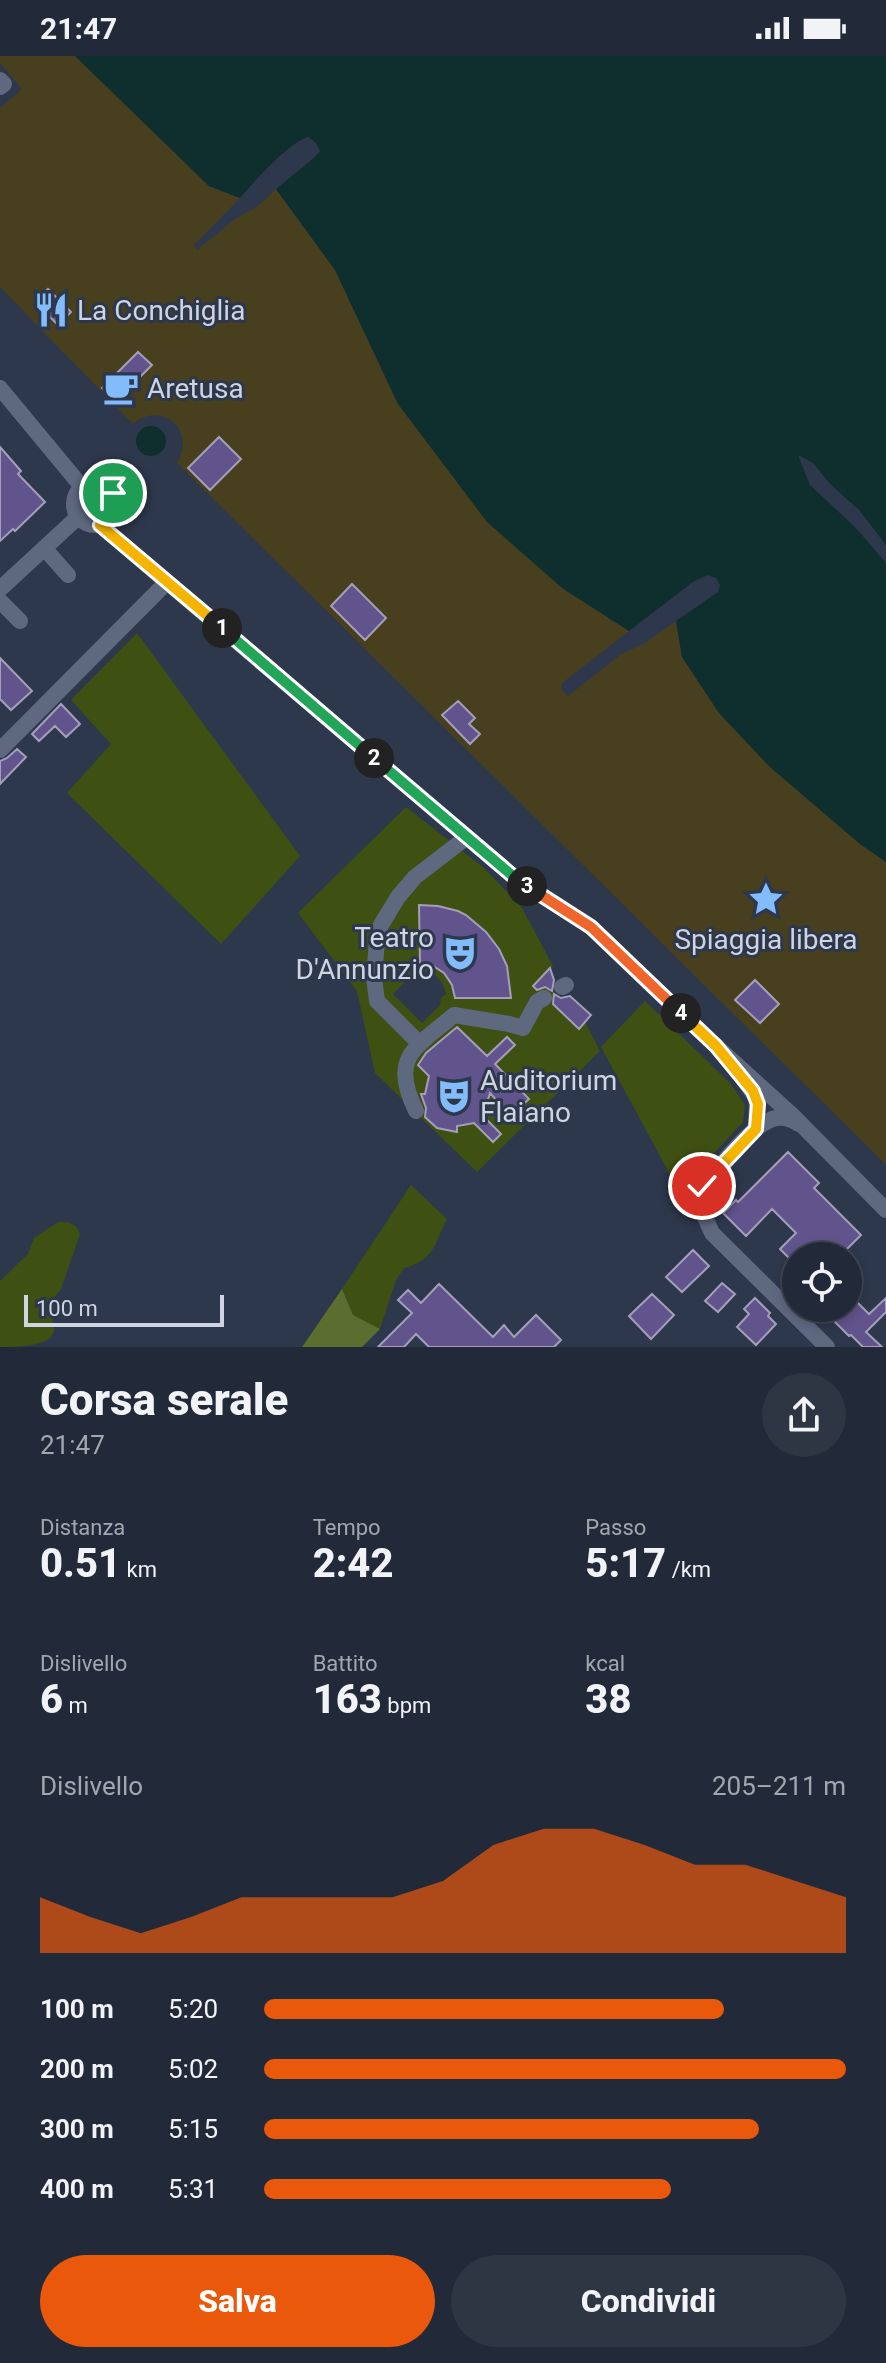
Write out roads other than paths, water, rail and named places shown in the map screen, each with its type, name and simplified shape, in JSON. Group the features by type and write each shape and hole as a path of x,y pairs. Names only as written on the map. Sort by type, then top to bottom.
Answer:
{"street":[{"path":"0,80 4,84 0,87"},
{"path":"0,388 82,487"},
{"path":"99,483 109,487 115,496 116,507 107,522 90,525 78,517 74,501 82,487 99,483"},
{"path":"0,589 78,517"},
{"path":"100,525 514,877 591,927 749,1074 886,1210"},
{"path":"44,548 68,575"},
{"path":"0,750 167,582"},
{"path":"0,601 20,621"},
{"path":"420,1044 377,1001 374,978 377,940 381,925 415,877 467,837"},
{"path":"416,1111 405,1066 408,1057 420,1044 454,1015 523,1028 537,1002 544,998"},
{"path":"716,1046 753,1091 758,1104 756,1129"},
{"path":"804,1127 788,1119 768,1121 756,1129 702,1186 698,1196 712,1233 827,1347"}],"place":[{"name":"La Conchiglia","path":"51,310"},
{"name":"Aretusa","path":"121,388"},
{"name":"Spiaggia libera","path":"766,899"},
{"name":"Teatro D'Annunzio","path":"460,953"},
{"name":"Auditorium Flaiano","path":"454,1096"}]}
